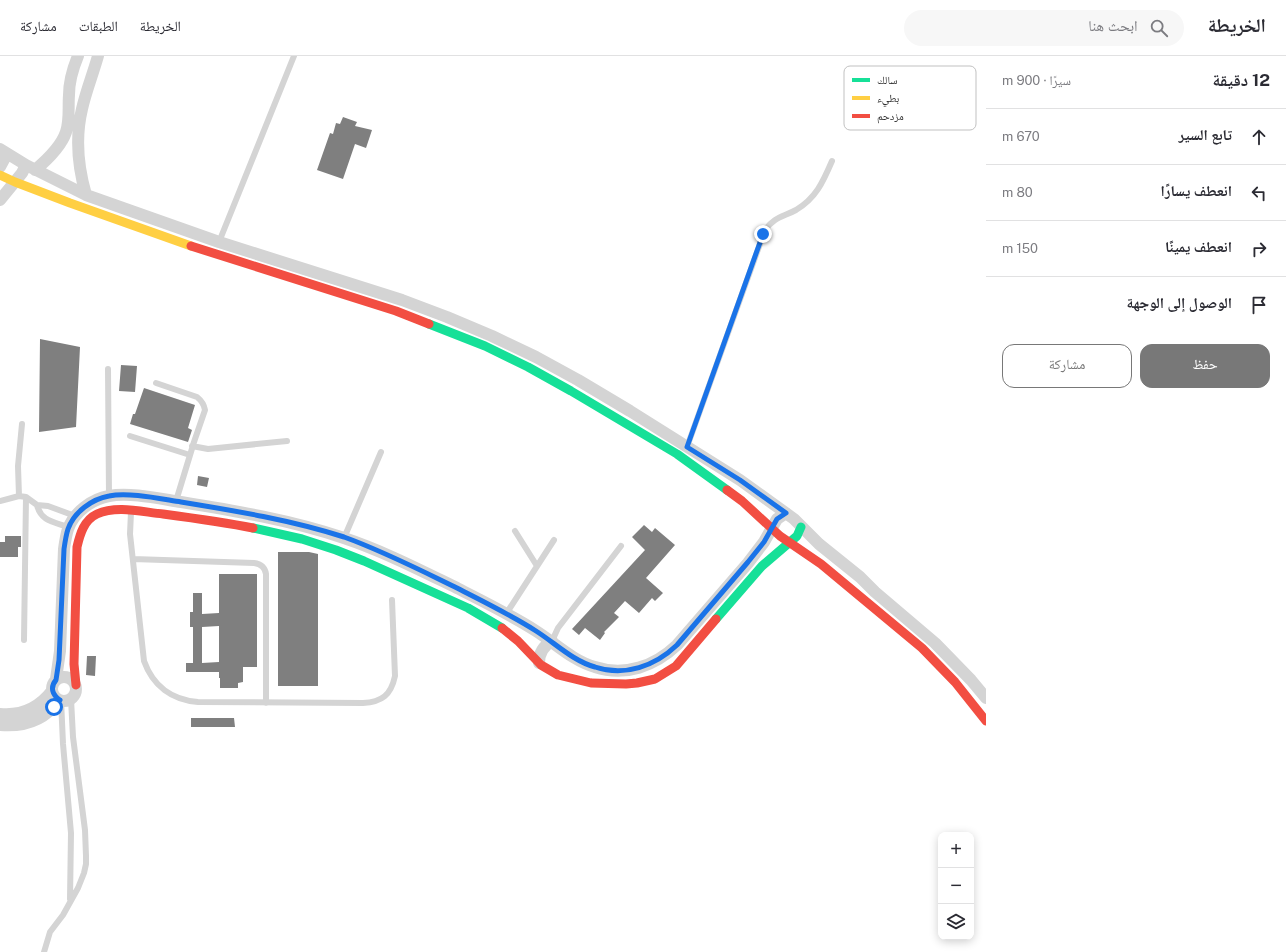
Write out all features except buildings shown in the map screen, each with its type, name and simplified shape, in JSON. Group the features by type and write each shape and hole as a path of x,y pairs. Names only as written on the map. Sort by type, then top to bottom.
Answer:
{"street":[{"path":"78,56 70,82 73,125 86,195"},
{"path":"0,200 22,173 49,158 73,125 82,109 98,56"},
{"path":"0,167 4,152 30,168 86,195 219,242 402,300 448,317 536,357 630,411 740,480 786,513 824,548 935,642 986,698"},
{"path":"0,175 15,182 188,245 396,311 485,346 528,367 677,454 742,501 780,536 826,568 922,648 955,682 986,721"},
{"path":"61,698 53,685 56,680 59,660 64,549 68,528 75,516 97,499 109,496 131,495 176,501 302,525 344,538 411,566 506,614 552,641 583,663 608,670 620,671 633,670 645,666 668,654 748,562 764,542 777,519 786,513"},
{"path":"0,714 14,714 29,710 42,702 76,693 74,664 78,547 80,534 86,523 96,515 108,510 130,511 215,522 275,533 320,544 405,579 488,619 517,640 540,662 557,674 587,682 603,684 633,684 648,681 663,675 676,666 762,566 797,536 801,527"},
{"path":"540,662 540,654 542,650 552,641"},
{"path":"557,674 566,667 569,654"},
{"path":"56,680 64,676 68,677 76,685"},
{"path":"0,725 14,725 35,720 49,712 61,698"}],"lane":[{"path":"219,242 294,56"},
{"path":"687,447 765,230 775,219 795,210 813,196 822,184 832,161"},
{"path":"108,369 109,496"},
{"path":"156,383 197,397 201,400 205,410 192,446 176,501"},
{"path":"19,496 18,466 22,424"},
{"path":"130,436 190,455"},
{"path":"192,446 208,449 287,441"},
{"path":"344,538 380,452"},
{"path":"131,495 130,534 142,653 147,669 157,683 162,689 175,697 190,702 266,703 372,703 381,699 388,693 393,685 395,676 392,600"},
{"path":"0,501 19,496 26,497 37,505 48,506 75,516"},
{"path":"24,640 26,497"},
{"path":"37,505 38,511 44,519 68,528"},
{"path":"515,531 537,566"},
{"path":"506,614 554,540"},
{"path":"552,641 558,628 621,546"},
{"path":"133,559 254,562 263,566 266,574 266,703"},
{"path":"61,698 72,833 70,885 71,901"},
{"path":"44,952 50,932 63,915 82,881 86,856 83,813 73,737 61,698"}],"traffic: fast":[{"path":"429,324 485,346 528,367 677,454 727,490"},
{"path":"716,619 762,566 797,536 801,527"},
{"path":"253,528 302,539 364,561 468,608 502,628"}],"traffic: slow":[{"path":"0,175 70,203 191,246"}],"traffic: jam":[{"path":"191,246 396,311 429,324"},
{"path":"727,490 742,501 780,536 821,564 922,648 955,682 986,721"},
{"path":"76,685 74,664 77,547 81,532 89,520 97,514 105,511 130,510 208,520 253,528"},
{"path":"502,628 518,641 541,665 558,675 591,683 626,684 655,679 676,666 716,619"}],"route":[{"path":"54,707 60,700 53,694 52,688 56,680 59,660 66,534 75,516 84,508 97,499 117,495 131,495 176,501 265,517 302,525 344,538 376,550 457,588 521,622 552,641 583,663 595,667 620,671 633,670 657,661 668,654 748,562 764,542 777,519 786,513 740,480 687,447 763,234"}]}
